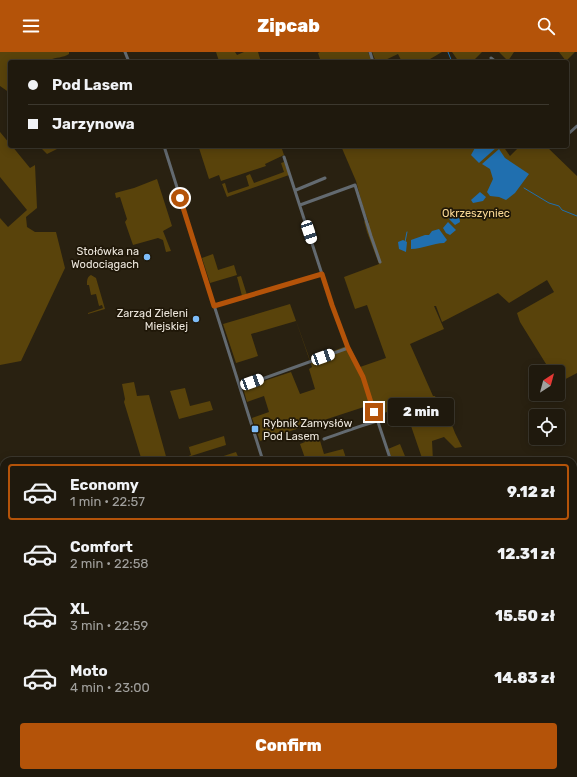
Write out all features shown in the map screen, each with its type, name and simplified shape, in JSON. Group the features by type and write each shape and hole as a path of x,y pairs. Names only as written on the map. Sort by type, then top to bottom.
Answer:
{"street":[{"path":"569,133 577,126"},
{"path":"165,148 263,457"},
{"path":"284,157 296,190 332,305 348,348 363,377 390,457"},
{"path":"296,190 325,178"},
{"path":"300,205 356,185 380,262"},
{"path":"214,306 322,274"},
{"path":"240,387 348,348"},
{"path":"324,439 349,429 377,421"}],"green space":[{"path":"0,52 69,52 69,54 50,60 8,60 8,92 0,86"},
{"path":"216,52 235,52 237,55 244,52 258,52 260,60 219,60"},
{"path":"368,52 371,60 320,60 318,53"},
{"path":"372,52 442,52 428,60 401,60 398,54 385,60 375,60"},
{"path":"452,52 482,52 474,60 458,60"},
{"path":"499,52 514,52 509,60"},
{"path":"559,52 575,52 567,60 565,60"},
{"path":"0,132 8,142 8,148 14,148 30,168 35,165 37,208 26,217 27,227 35,232 56,232 65,268 21,361 0,365 0,218 8,227 27,210 0,177"},
{"path":"41,148 59,148 47,154"},
{"path":"199,148 282,148 284,155 265,164 266,166 221,181 219,175 209,179"},
{"name":"Okrzeszyniec","path":"342,148 504,148 510,156 518,148 548,148 577,176 577,373 565,379 565,365 547,365 520,322 517,313 554,292 547,280 509,303 498,293 442,322 436,306 434,306 444,329 410,344 433,396 435,396 441,411 446,410 462,447 455,448 444,437 432,441 433,457 422,457 410,423 408,423 402,407 378,415 370,405 260,441 252,418 269,412 264,396 247,402 243,388 291,372 300,394 315,389 309,369 312,367 296,321 251,334 258,356 236,363 223,324 290,304 310,360 349,345 360,367 386,358 367,305 355,309 344,277 379,264 367,232 364,221 369,223 356,181"},
{"path":"284,162 289,175 227,197 222,184 225,183 228,193 249,186 246,176 250,174 254,183 284,172 281,163"},
{"path":"157,179 172,226 163,231 171,251 166,252 163,240 158,238 133,245 125,222 127,219 120,197 116,198 115,193 134,188"},
{"path":"213,254 218,270 234,265 237,275 210,283 202,258"},
{"path":"91,275 96,278 105,309 88,314 103,308 102,305 99,306 96,294 91,295 89,285 87,285 88,279"},
{"path":"241,276 247,295 242,296 237,277"},
{"path":"134,382 137,396 149,395 166,457 141,457 124,402 125,399 122,384"},
{"path":"185,388 190,406 210,401 213,410 179,419 170,391"},
{"path":"318,434 324,454 343,449 346,457 305,457 300,444 305,442 304,439"},
{"path":"224,436 226,445 191,457 186,457 191,455 188,444 189,447"},
{"path":"400,444 405,457 391,457 388,449"},
{"path":"236,452 238,457 220,457"}],"water":[{"path":"475,148 496,148 479,163 471,155"},
{"path":"499,149 505,158 529,174 515,193 506,200 499,197 490,196 487,192 493,179 490,169 482,164"},
{"path":"480,192 486,197 483,201 473,203 471,200"},
{"path":"455,213 459,215 460,222 455,225 449,219"},
{"path":"448,222 456,230 450,235 446,233 443,228"},
{"path":"439,229 447,240 444,243 411,249 411,240 429,235 432,231"},
{"path":"403,240 407,242 406,252 399,249 398,242"}],"waterway":[{"path":"448,52 451,60"},
{"path":"524,188 549,203 559,206 562,210 577,216"},
{"path":"405,242 407,232"}],"place":[{"name":"Stołówka na Wodociągach","path":"147,257"},
{"name":"Zarząd Zieleni Miejskiej","path":"196,319"},
{"name":"Rybnik Zamysłów Pod Lasem","path":"255,429"}],"route":[{"path":"180,198 214,306 322,274 348,348 363,377 374,412"}]}
